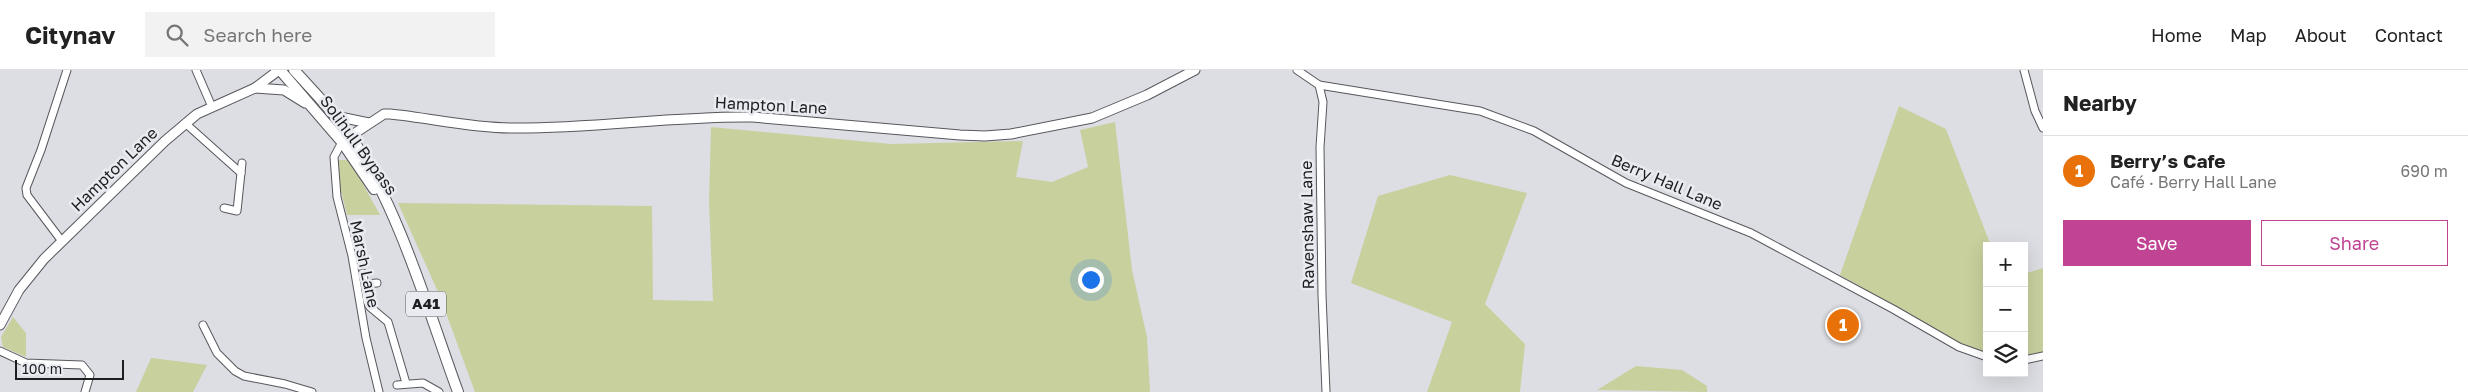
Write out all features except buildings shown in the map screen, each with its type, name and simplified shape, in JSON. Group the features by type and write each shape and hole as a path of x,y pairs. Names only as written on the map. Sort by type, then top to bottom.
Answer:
{"highway":[{"name":"Solihull Bypass","path":"280,70 317,111 346,139"},
{"name":"Solihull Bypass","path":"294,70 334,116 392,217 458,392"}],"main road":[{"name":"Hampton Lane","path":"0,325 19,290 62,240 185,123 212,107 255,88 280,70"},
{"name":"Hampton Lane","path":"346,139 384,114 475,126 511,128 716,116 752,117 985,136 1044,128 1092,118 1147,95 1195,70"},
{"path":"255,88 284,90 317,111"},
{"path":"334,116 350,121 369,123"}],"street":[{"path":"62,240 27,195 26,188 41,150 67,70"},
{"path":"196,70 212,107"},
{"path":"1297,70 1319,85"},
{"path":"2024,70 2035,111 2043,128"},
{"name":"Berry Hall Lane","path":"1319,85 1480,111 1534,131 1626,183 1751,233 1894,309 1959,347 1983,356"},
{"name":"Ravenshaw Lane","path":"1319,85 1323,102 1320,147 1322,295 1326,392"},
{"path":"185,123 241,173"},
{"name":"Marsh Lane","path":"346,139 336,150 334,157 337,197 352,256 366,338 379,392"},
{"path":"224,208 236,211 242,162"},
{"path":"363,273 370,307 389,326 406,383"},
{"path":"365,284 377,283"},
{"path":"203,325 217,353 234,371 244,376 278,382 312,392"},
{"path":"0,351 26,363 82,365 90,375 85,392"},
{"path":"2028,359 2043,356"},
{"path":"397,385 423,383 439,392"}],"green space":[{"path":"1899,106 1946,129 1989,242 1983,242 1983,352 1971,350 1840,275"},
{"path":"1115,122 1132,270 1147,337 1150,392 475,392 439,294 398,203 652,206 653,300 713,301 709,202 711,127 891,144 1023,141 1016,177 1052,182 1088,167 1080,130"},
{"path":"337,160 347,160 352,164 380,215 347,215 337,176"},
{"path":"1450,175 1527,193 1485,304 1525,344 1520,392 1427,392 1452,322 1351,283 1378,196"},
{"path":"2043,268 2043,352 2028,354 2028,287 2028,273"},
{"path":"13,317 26,333 26,357 3,347 1,337"},
{"path":"151,358 207,365 193,392 136,392"},
{"path":"1636,366 1682,370 1707,386 1707,392 1597,390"}],"place":[{"name":"Berry’s Cafe","path":"1843,325"}]}
